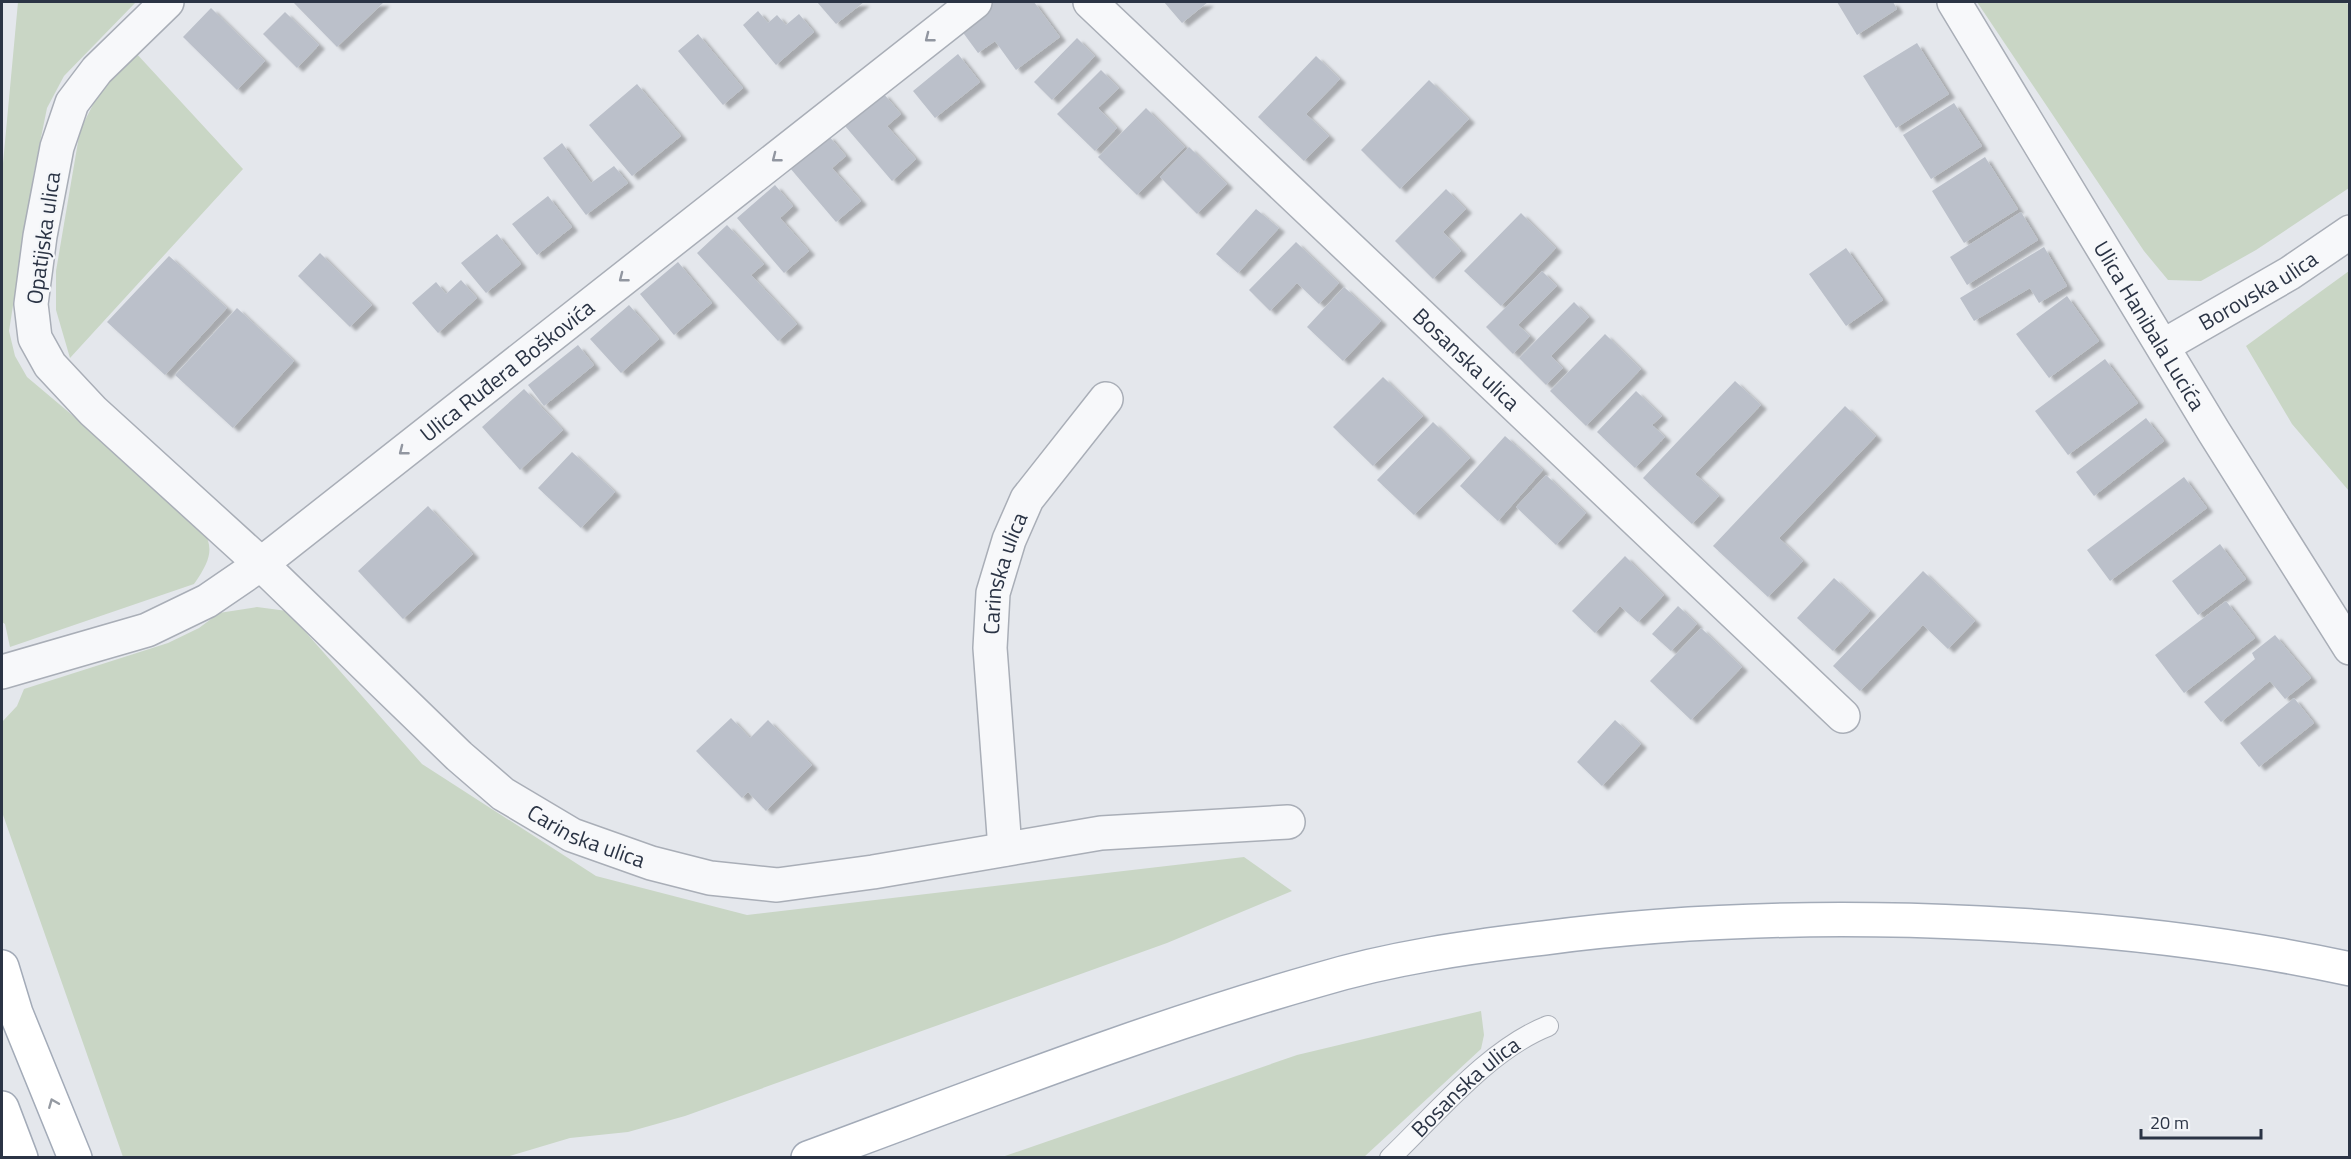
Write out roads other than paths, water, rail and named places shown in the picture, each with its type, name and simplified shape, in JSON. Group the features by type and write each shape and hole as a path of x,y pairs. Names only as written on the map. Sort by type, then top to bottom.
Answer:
{"main road":[{"path":"808,1158 1182,1023 1321,979 1467,947 1626,927 1747,920 1900,919 2030,926 2123,932 2256,949 2349,969"},
{"path":"2,967 16,1013 75,1158"},
{"path":"2,1108 21,1158"}],"street":[{"name":"Opatijska ulica","path":"167,2 97,70 72,103 57,147 40,236 31,304 35,338 50,365 93,411 261,564"},
{"name":"Ulica Ruđera Boškovića","path":"2,672 147,630 207,602 261,564 975,2"},
{"name":"Bosanska ulica","path":"1090,2 1843,716"},
{"name":"Ulica Hanibala Lucića","path":"1954,2 2349,648"},
{"name":"Borovska ulica","path":"2163,346 2290,273 2349,232"},
{"name":"Carinska ulica","path":"1005,849 990,648 993,593 1009,540 1027,499 1106,399"},
{"name":"Carinska ulica","path":"261,564 459,756 503,795 572,835 651,863 710,878 777,885 873,872 1101,833 1287,822"}],"lane":[{"name":"Bosanska ulica","path":"1390,1158 1493,1059 1514,1042 1548,1026"}]}
